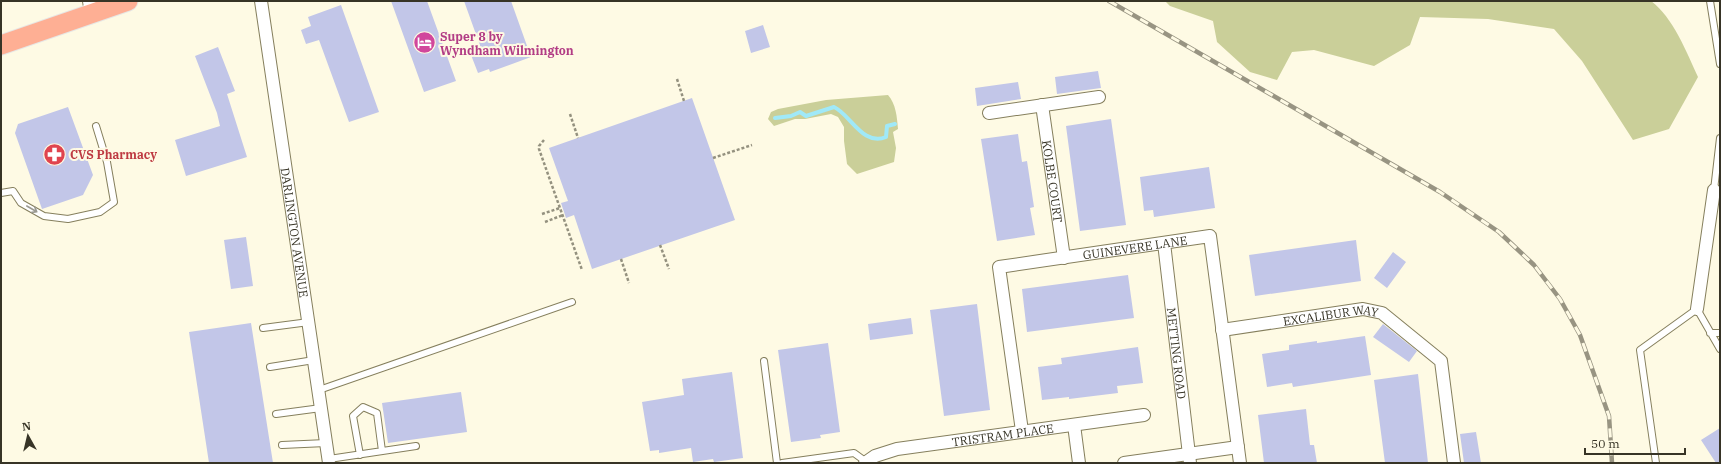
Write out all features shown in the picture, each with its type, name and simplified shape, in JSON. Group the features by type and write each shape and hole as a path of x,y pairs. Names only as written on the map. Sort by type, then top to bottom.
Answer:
{"main road":[{"path":"1,45 90,8 128,1"}],"street":[{"name":"DARLINGTON AVENUE","path":"261,1 329,461"},
{"path":"989,113 1099,97"},
{"name":"KOLBE COURT","path":"1042,105 1064,258"},
{"path":"1697,309 1714,190"},
{"name":"GUINEVERE LANE","path":"1022,431 999,267 1210,236 1240,463"},
{"name":"METTING ROAD","path":"1164,243 1189,458"},
{"name":"EXCALIBUR WAY","path":"1222,330 1363,309 1382,313 1441,361 1454,463"},
{"name":"TRISTRAM PLACE","path":"865,462 875,456 897,449 1144,415"},
{"path":"1074,425 1079,463"},
{"path":"1124,463 1189,458 1238,447"}],"lane":[{"path":"1710,1 1720,64"},
{"path":"1,193 13,192 21,203 44,216 68,218 100,212 114,202 107,162 96,126"},
{"path":"1714,190 1720,138"},
{"path":"319,390 572,302"},
{"path":"1656,463 1640,350 1697,309 1720,349"},
{"path":"263,328 309,322"},
{"path":"1710,334 1720,333"},
{"path":"270,367 314,360"},
{"path":"764,361 777,463"},
{"path":"360,455 353,416 363,407 377,413 382,451"},
{"path":"276,414 321,408"},
{"path":"282,445 326,443"},
{"path":"329,461 416,446"},
{"path":"782,463 854,453 865,462"}],"path":[{"path":"677,79 684,101"},
{"path":"570,114 578,138"},
{"path":"544,140 539,146 539,149 582,270"},
{"path":"713,158 752,145"},
{"path":"542,214 560,208"},
{"path":"545,222 563,216"},
{"path":"660,245 669,269"},
{"path":"621,259 629,283"}],"green space":[{"path":"1165,1 1651,1 1659,8 1673,26 1698,77 1669,129 1633,140 1582,61 1554,29 1488,19 1420,17 1410,45 1374,66 1314,50 1292,52 1277,80 1250,72 1217,42 1213,21 1170,6"},
{"path":"888,95 897,115 898,124 898,129 893,132 896,148 894,162 857,174 847,164 844,127 838,117 831,114 805,119 795,119 774,126 768,119 771,112 778,109 826,100"}],"building":[{"path":"391,1 427,1 456,81 424,92"},
{"path":"464,1 511,1 531,57 490,72 489,69 478,73 471,55 482,51"},
{"path":"341,5 379,112 349,122 319,40 306,44 301,30 311,26 308,17"},
{"path":"763,25 770,47 751,53 745,31"},
{"path":"218,47 235,91 227,94 247,157 186,176 175,140 220,126 217,113 195,56"},
{"path":"1098,71 1101,88 1057,94 1055,77"},
{"path":"1018,82 1021,99 977,106 975,88"},
{"path":"692,98 735,220 592,269 574,215 566,218 561,203 568,201 549,148"},
{"name":"CVS Pharmacy","path":"68,107 93,175 83,195 42,209 15,133 18,124"},
{"path":"1111,119 1126,225 1080,231 1066,126"},
{"path":"1018,134 1022,162 1027,161 1034,207 1030,208 1035,235 997,241 981,139"},
{"path":"1209,167 1215,208 1154,217 1153,210 1144,211 1140,177"},
{"path":"246,237 253,286 231,289 224,240"},
{"path":"1356,240 1361,281 1255,296 1249,255"},
{"path":"1393,252 1406,262 1387,288 1374,278"},
{"path":"1128,275 1134,318 1027,332 1022,289"},
{"path":"977,304 990,410 944,416 930,310"},
{"path":"911,318 913,334 870,340 868,324"},
{"path":"251,323 273,463 209,463 189,332"},
{"path":"1383,324 1417,351 1409,362 1373,337"},
{"path":"1365,336 1371,375 1293,387 1292,383 1267,387 1262,354 1289,350 1289,345 1317,341 1317,343"},
{"path":"828,343 840,432 820,435 821,438 791,442 778,350"},
{"path":"1138,347 1143,383 1117,386 1118,393 1069,399 1069,397 1042,400 1038,367 1062,364 1061,358"},
{"path":"732,372 743,458 714,462 713,459 693,462 691,448 659,453 659,450 650,451 642,402 684,395 682,379"},
{"path":"1418,374 1428,463 1385,463 1374,380"},
{"path":"461,392 467,432 388,443 382,403"},
{"path":"1306,409 1310,445 1314,445 1317,463 1264,463 1258,415"},
{"path":"1720,428 1720,463 1716,463 1701,440"},
{"path":"1476,432 1481,463 1464,463 1460,434"}],"waterway":[{"path":"775,118 791,116 800,112 806,116 834,107 846,116 864,134 870,138 878,139 886,137 887,126 895,124"}],"railway":[{"path":"1109,1 1440,192 1499,232 1534,265 1560,299 1580,335 1609,416 1612,463"}],"place":[{"name":"Super 8 by Wyndham Wilmington","path":"424,43"},
{"name":"CVS Pharmacy","path":"54,154"}]}
